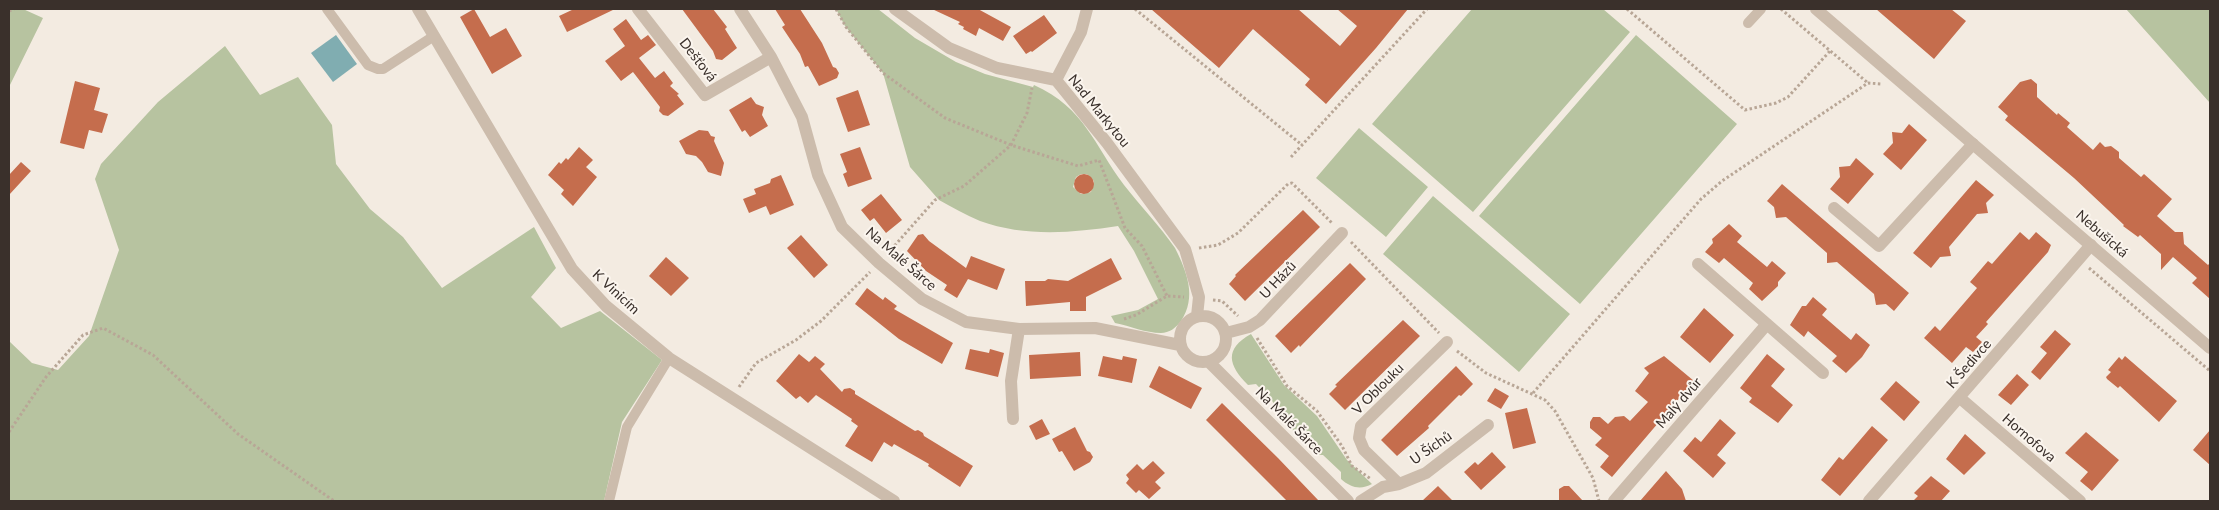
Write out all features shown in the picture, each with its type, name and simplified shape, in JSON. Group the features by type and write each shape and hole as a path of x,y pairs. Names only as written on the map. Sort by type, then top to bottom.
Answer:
{"street":[{"name":"K Vinicím","path":"418,9 572,269 606,306 670,358 894,501"},
{"name":"Dešťová","path":"638,9 705,95 771,57"},
{"name":"Na Malé Šárce","path":"740,9 771,57 802,117 818,175 842,227 879,264 922,299 966,322 1019,329 1095,328 1180,345 1184,352 1195,361 1209,362 1348,501"},
{"name":"Nad Markytou","path":"895,9 949,48 996,68 1056,80 1108,143 1185,249 1199,297 1197,316"},
{"path":"1056,80 1081,32 1086,9"},
{"name":"Nebušická","path":"1816,9 2210,348"},
{"path":"1834,208 1879,246 1973,144"},
{"name":"U Házů","path":"1226,333 1249,327 1260,320 1342,233"},
{"name":"K Šedivce","path":"1869,501 2091,245"},
{"path":"1698,264 1823,373"},
{"path":"1180,345 1181,330 1185,324 1197,316 1205,315 1218,320 1226,333 1227,340 1222,354 1209,362"},
{"name":"Malý dvůr","path":"1614,501 1767,324"},
{"path":"1014,419 1011,381 1019,329"},
{"name":"V Oblouku","path":"1399,484 1364,450 1359,438 1361,426 1447,342"},
{"name":"Hornofova","path":"1960,398 2080,501"},
{"name":"U Šíchů","path":"1361,501 1383,487 1399,484 1426,473 1488,425"}],"lane":[{"path":"327,9 368,65 378,69 384,69 434,36"},
{"path":"1748,23 1761,9"},
{"path":"609,501 627,427 670,358"}],"path":[{"path":"9,11 14,9"},
{"path":"836,9 846,27 883,73 944,118 1011,145 1078,166 1099,160 1125,228 1142,246 1167,296"},
{"path":"1135,9 1302,145"},
{"path":"1291,157 1427,9"},
{"path":"1627,9 1745,110 1776,103 1788,97 1830,51"},
{"path":"1781,9 1868,83"},
{"path":"732,398 756,363 796,340 821,320 879,264 935,200 964,186 1011,145 1027,113 1034,75"},
{"path":"1185,249 1218,246 1238,233 1292,182"},
{"path":"1120,320 1136,315 1167,296 1199,297 1222,301 1249,327 1287,386 1317,411 1342,446 1352,466 1383,487"},
{"path":"9,432 46,377 83,335 103,328 153,355 238,434 334,501"}],"green space":[{"path":"9,9 23,9 43,18 9,87"},
{"path":"836,9 878,9 915,38 956,62 985,74 1033,87 1034,85 1051,94 1065,105 1087,129 1124,185 1175,248 1186,275 1189,294 1186,312 1179,324 1170,331 1155,333 1115,323 1111,316 1138,310 1158,299 1134,251 1118,226 1066,232 1014,230 980,221 939,200 910,167 883,73 845,26","holes":["1081,174 1087,174 1094,181 1091,192 1081,194 1073,187 1076,177"]},
{"path":"1472,9 1603,9 1630,32 1473,212 1372,124"},
{"path":"2126,9 2210,9 2210,103"},
{"path":"1636,35 1737,124 1580,304 1479,216"},
{"path":"225,46 260,95 298,77 332,125 336,164 370,209 403,237 442,288 534,227 556,268 531,297 561,328 600,311 662,360 622,422 604,501 9,501 9,341 32,363 58,370 89,336 119,250 95,179 101,164 158,102"},
{"path":"1359,128 1428,187 1386,237 1316,178"},
{"path":"1433,196 1570,314 1519,372 1383,254"},
{"path":"1251,334 1284,385 1317,416 1347,460 1372,484 1356,487 1341,479 1341,472 1323,455 1316,455 1273,409 1273,402 1256,384 1248,385 1241,378 1233,364 1233,351 1236,345"}],"water":[{"path":"336,35 357,64 333,82 311,53"}],"building":[{"path":"474,9 490,37 506,28 522,56 492,74 460,17"},
{"path":"574,9 615,9 567,32 559,16"},
{"path":"682,9 713,9 727,27 725,29 737,48 722,60 716,59 713,51"},
{"path":"775,9 800,9 822,43 833,67 839,73 837,78 819,86 808,66 805,67 800,54 782,27 785,25"},
{"path":"932,9 978,9 1011,27 1003,41 979,28 976,36 963,29 964,27 958,24 960,22"},
{"path":"1151,9 1298,9 1340,46 1357,26 1337,9 1408,9 1326,104 1305,85 1310,79 1253,29 1219,68"},
{"path":"1876,9 1951,9 1966,21 1934,59"},
{"path":"1044,15 1057,33 1032,52 1026,54 1013,36"},
{"path":"626,19 641,40 648,35 656,45 639,58 655,78 664,71 673,83 670,86 679,94 677,95 684,104 668,116 663,115 659,111 660,107 633,72 621,81 605,61 625,46 613,29"},
{"path":"2031,79 2037,84 2037,97 2057,115 2058,113 2070,123 2067,127 2093,150 2100,142 2105,147 2111,146 2119,152 2119,158 2141,177 2144,174 2172,199 2157,216 2175,232 2183,232 2184,244 2208,265 2210,263 2210,299 2192,283 2197,278 2173,257 2161,270 2161,254 2140,235 2138,237 2123,226 2074,178 2005,120 2008,116 1998,107 2020,82"},
{"path":"75,81 100,88 94,110 108,114 102,133 89,130 84,149 60,143"},
{"path":"858,90 870,125 848,132 836,98"},
{"path":"751,97 756,104 764,107 762,115 768,126 750,137 745,130 742,132 729,110"},
{"path":"1909,124 1927,140 1901,170 1883,154 1893,143 1892,132 1902,133"},
{"path":"699,130 708,131 711,136 715,137 714,141 724,163 721,176 708,172 696,156 686,154 679,141"},
{"path":"579,147 593,160 586,167 597,177 573,206 561,194 564,190 548,175 559,162 561,164 566,158 568,160"},
{"path":"860,147 872,179 848,187 843,174 847,172 840,154"},
{"path":"1856,158 1874,174 1848,204 1830,189 1840,177 1839,167 1850,166"},
{"path":"21,162 31,171 9,195 9,175"},
{"path":"1084,174 1091,177 1094,184 1091,191 1084,194 1077,191 1074,184 1077,177"},
{"path":"781,175 794,205 770,215 766,206 749,213 743,199 756,194 754,189 770,183 771,179"},
{"path":"1976,180 1994,195 1986,203 1988,213 1977,214 1949,247 1951,256 1940,257 1931,268 1913,253"},
{"path":"1782,184 1909,293 1894,311 1886,304 1876,305 1874,294 1837,262 1827,263 1827,253 1786,217 1776,218 1774,207 1767,201"},
{"path":"881,194 902,220 886,233 874,218 870,221 861,210"},
{"path":"1303,210 1320,227 1245,301 1229,284 1235,275"},
{"path":"1729,224 1742,236 1737,242 1767,267 1772,261 1786,273 1778,282 1778,286 1762,301 1749,289 1753,283 1724,258 1719,263 1705,252 1713,243 1712,239"},
{"path":"2020,232 2029,240 2036,232 2051,245 2048,252 1986,322 1988,324 1976,337 1982,342 1977,348 1973,352 1966,347 1952,363 1924,338 1935,326 1940,331 1977,288 1970,282 1988,261 1992,264"},
{"path":"923,234 929,241 966,268 971,256 1005,269 997,290 968,279 957,298 944,290 947,285 926,271 907,251 918,235"},
{"path":"801,235 828,265 814,278 787,248"},
{"path":"666,257 689,278 671,296 649,276"},
{"path":"1111,258 1122,279 1086,297 1086,311 1070,311 1070,302 1026,306 1025,281 1045,281 1048,279 1068,281"},
{"path":"1350,263 1366,279 1300,347 1299,345 1291,353 1275,336"},
{"path":"867,288 883,300 885,297 897,306 894,309 953,343 942,364 899,339 855,304"},
{"path":"1813,297 1827,309 1822,315 1851,340 1856,333 1870,345 1862,357 1846,373 1832,361 1837,356 1808,331 1804,337 1790,325 1802,306 1806,306"},
{"path":"1704,308 1734,335 1710,363 1680,337"},
{"path":"1403,320 1420,336 1345,410 1329,394 1337,386 1335,385"},
{"path":"2055,330 2071,344 2040,380 2031,372 2047,353 2040,347"},
{"path":"970,349 989,353 990,349 1004,353 998,377 965,369"},
{"path":"1080,352 1081,376 1030,379 1029,355"},
{"path":"799,354 809,362 815,356 825,364 820,369 842,392 844,389 850,388 855,391 855,394 915,431 918,430 923,433 924,436 973,466 960,487 928,466 929,464 894,444 892,447 884,442 872,462 845,446 858,426 851,421 852,419 816,395 808,403 800,396 796,399 776,381"},
{"path":"1767,354 1785,369 1771,386 1793,405 1778,423 1749,402 1752,398 1740,388"},
{"path":"1103,356 1122,360 1123,356 1137,359 1132,383 1098,376"},
{"path":"1664,356 1694,381 1612,477 1600,467 1609,456 1595,445 1602,438 1590,428 1590,422 1593,417 1600,417 1608,424 1615,417 1624,416 1630,421 1648,402 1635,391 1649,373 1644,368"},
{"path":"2125,356 2177,401 2159,422 2120,386 2118,388 2107,379 2106,377 2111,372 2108,370 2119,357 2122,360"},
{"path":"1159,366 1202,388 1191,409 1149,387"},
{"path":"1456,366 1473,384 1461,396 1459,395 1428,426 1429,428 1397,456 1381,440"},
{"path":"2017,374 2029,385 2011,405 1998,395"},
{"path":"1896,381 1920,402 1904,421 1880,399"},
{"path":"1495,388 1509,396 1501,409 1487,401"},
{"path":"1222,403 1319,501 1287,501 1206,420"},
{"path":"1527,408 1536,443 1513,449 1505,413"},
{"path":"1042,419 1050,434 1036,440 1029,426"},
{"path":"1720,419 1736,433 1717,455 1726,463 1713,478 1683,451 1695,437 1701,442"},
{"path":"1872,426 1888,440 1840,496 1821,480 1839,457 1843,460"},
{"path":"1075,427 1087,451 1093,457 1090,462 1074,471 1062,451 1059,452 1052,439"},
{"path":"2210,430 2210,465 2193,450"},
{"path":"2086,432 2119,460 2092,491 2080,481 2088,472 2065,453"},
{"path":"1965,434 1986,453 1964,475 1946,459"},
{"path":"1492,452 1506,467 1481,490 1464,472 1475,462 1478,465"},
{"path":"1153,461 1165,473 1155,482 1161,488 1149,499 1139,490 1136,493 1126,483 1129,479 1126,475 1137,464 1143,470"},
{"path":"1666,471 1682,489 1686,501 1640,501"},
{"path":"1931,476 1950,491 1941,501 1913,501 1918,496 1914,493"},
{"path":"1438,486 1453,501 1422,501"},
{"path":"1569,486 1583,501 1559,501 1559,489"}]}
